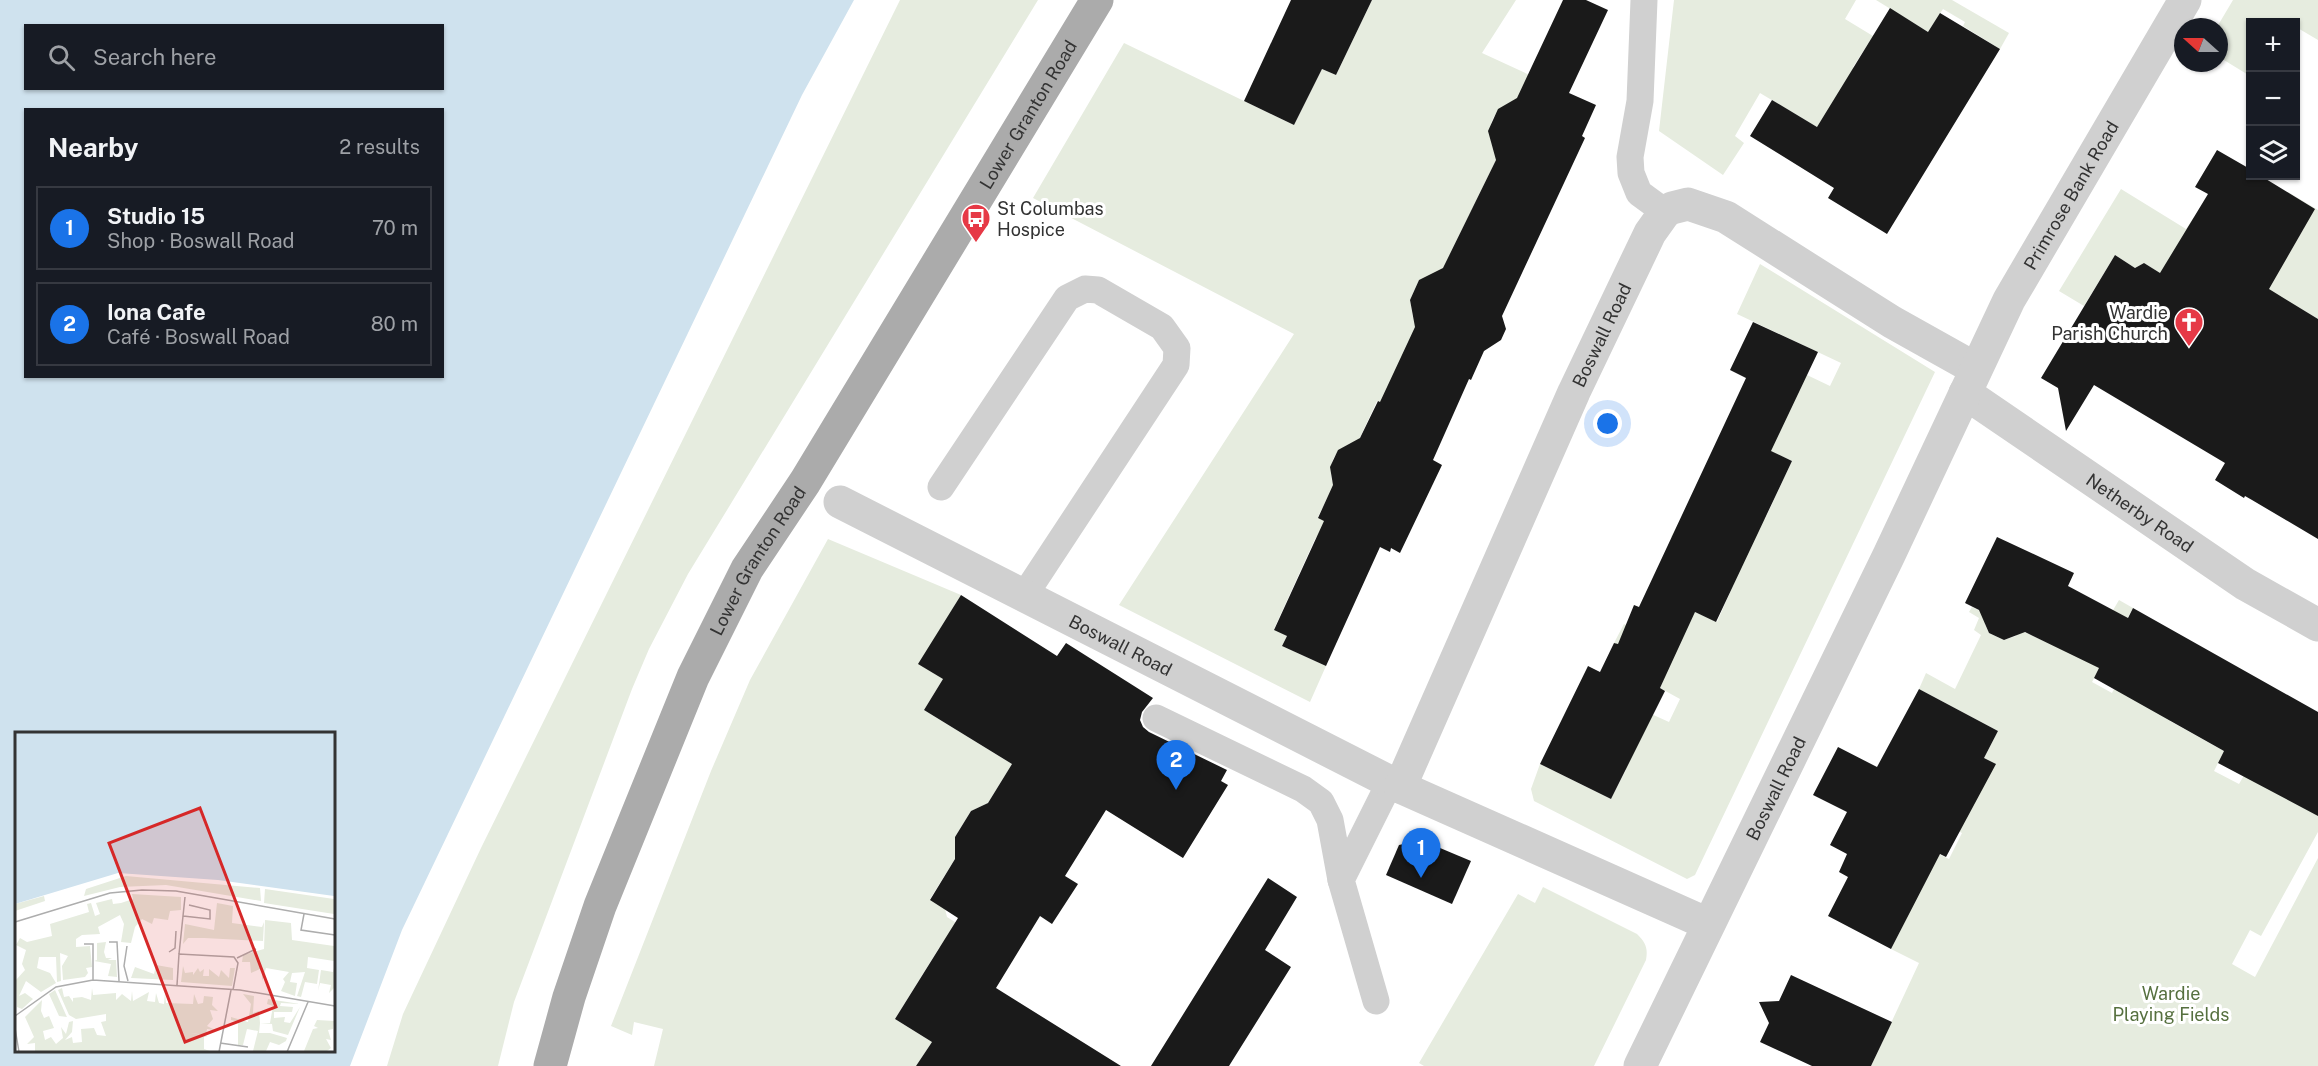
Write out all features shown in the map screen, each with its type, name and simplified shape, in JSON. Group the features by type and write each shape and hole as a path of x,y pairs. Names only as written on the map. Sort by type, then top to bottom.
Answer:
{"main road":[{"name":"Lower Granton Road","path":"550,1066 569,997 600,906 693,677 747,569 805,483 1096,0"}],"street":[{"name":"Primrose Bank Road","path":"1971,381 2009,300 2185,0"},
{"path":"1665,212 1688,204 1726,217 1892,322 1971,381"},
{"name":"Boswall Road","path":"1395,784 1574,392 1650,233 1665,212"},
{"name":"Boswall Road","path":"1640,1066 1884,566 1971,381"},
{"name":"Netherby Road","path":"1971,381 2244,584 2318,625"},
{"name":"Boswall Road","path":"840,502 1395,784 1708,924"}],"lane":[{"path":"1644,0 1640,101 1630,157 1631,173 1639,193 1665,212"},
{"path":"941,487 1067,298 1084,289 1098,290 1162,327 1177,348 1176,365 1024,596"},
{"path":"1156,718 1303,789 1321,802 1330,820 1341,880 1376,1001"},
{"path":"1341,880 1395,784"}],"green space":[{"path":"900,0 1038,0 688,574 649,649 514,1002 498,1066 387,1066 403,1014 481,848"},
{"path":"1372,0 1516,0 1482,53 1536,78 1525,104 1515,100 1501,109 1493,119 1491,140 1493,149 1500,152 1440,275 1419,280 1410,300 1413,317 1419,320 1385,404 1377,401 1356,446 1351,443 1345,447 1336,454 1332,463 1332,481 1335,482 1318,517 1328,522 1315,539 1274,629 1287,636 1282,646 1326,666 1310,702 1119,605 1294,334 1033,198 1124,43 1294,125 1322,69 1336,75"},
{"path":"1674,0 1856,0 1845,19 1873,36 1853,67 1892,91 1817,127 1760,93 1735,136 1744,143 1723,175 1659,131"},
{"path":"1876,0 1952,0 2009,33 2000,49 1963,26 1965,22 1943,9 1928,32"},
{"path":"2233,0 2318,0 2318,40 2300,29 2300,18 2246,18 2246,74 2228,63 2228,18 2222,18"},
{"path":"2121,189 2186,229 2194,217 2228,237 2287,257 2304,228 2276,211 2288,192 2318,210 2318,319 2296,306 2159,281 2155,270 2144,263 2135,268 2115,255 2084,306 2059,291"},
{"path":"1760,264 1935,372 1695,875 1687,879 1534,801 1531,789 1540,764 1611,799 1626,770 1612,763 1638,708 1669,722 1680,699 1660,688 1668,669 1614,643 1624,624 1662,641 1639,607 1647,590 1717,622 1743,563 1716,558 1671,537 1679,522 1709,536 1695,487 1765,519 1792,461 1768,450 1807,375 1830,386 1841,363 1737,314"},
{"path":"828,539 961,595 919,664 943,679 924,710 1012,764 988,803 971,811 955,837 955,859 930,899 945,909 947,917 963,927 939,948 895,1019 932,1042 916,1066 654,1066 663,1029 634,1022 632,1035 611,1026 711,771 750,680"},
{"name":"Wardie Playing Fields","path":"2119,600 2133,608 2092,682 2112,693 2116,685 2190,686 2170,721 2224,751 2214,771 2239,784 2288,699 2318,816 2318,832 2261,936 2250,930 2232,964 2255,977 2318,858 2318,1066 1871,1066 1919,963 1891,949 1915,901 1926,848 1949,859 1962,833 1863,781 1908,784 1995,764 1984,758 1998,731 1919,689 1926,673 1955,689 1981,635 1974,630 1979,618 1969,612 1972,607 1989,615 1985,624 1989,633 2004,640 2016,636 2018,629 2046,642 2056,621 2095,641"},
{"path":"1543,887 1637,934 1646,946 1646,960 1594,1066 1424,1066 1419,1063 1518,894 1535,903"}],"water":[{"path":"0,0 854,0 802,95 402,930 350,1066 0,1066"}],"building":[{"path":"1291,0 1372,0 1336,75 1322,69 1294,125 1244,101"},
{"path":"1563,0 1586,0 1608,10 1569,93 1596,105 1582,136 1585,138 1502,316 1506,329 1501,340 1484,351 1471,380 1469,379 1433,460 1442,465 1400,553 1391,548 1390,552 1380,547 1326,666 1282,646 1287,636 1274,630 1324,521 1318,518 1333,485 1330,467 1338,450 1360,438 1378,401 1380,402 1415,327 1410,300 1419,280 1443,268 1496,160 1488,131 1498,109 1517,98"},
{"path":"1890,8 1928,32 1940,13 2000,49 1887,234 1828,198 1834,188 1750,136 1772,100 1817,127"},
{"name":"Wardie Parish Church","path":"2217,150 2246,167 2246,180 2268,180 2315,209 2269,289 2318,319 2318,539 2215,480 2225,463 2094,385 2066,431 2058,388 2041,378 2115,255 2135,268 2144,263 2160,273 2208,194 2195,187"},
{"path":"1753,322 1818,352 1771,451 1792,461 1716,622 1695,612 1660,688 1665,691 1611,799 1540,764 1588,666 1600,672 1614,643 1618,644 1634,605 1639,607 1746,378 1730,370"},
{"path":"1997,537 2074,573 2068,586 2128,618 2133,608 2318,712 2318,816 2218,763 2224,751 2094,678 2099,668 2025,632 2004,640 1989,633 1979,610 1965,603"},
{"path":"961,595 1057,656 1066,643 1153,698 1142,712 1140,720 1143,727 1227,770 1221,781 1228,785 1183,858 1106,810 1065,876 1078,884 1052,924 1040,916 996,988 1121,1066 916,1066 932,1042 895,1019 958,918 930,900 955,859 955,837 971,811 988,803 1012,764 924,710 943,679 918,664"},
{"path":"1919,689 1998,731 1984,758 1996,764 1946,857 1940,854 1891,949 1828,916 1848,877 1839,872 1847,854 1830,845 1847,812 1813,795 1838,747 1877,767"},
{"path":"1421,840 1471,861 1452,904 1386,875 1399,845"},
{"path":"1268,878 1297,897 1265,950 1291,967 1229,1066 1151,1066"},
{"path":"1791,975 1892,1022 1871,1066 1812,1066 1760,1042 1769,1023 1759,1002 1779,1001"}],"place":[{"name":"St Columbas Hospice","path":"976,244"},
{"name":"Wardie Parish Church","path":"2189,348"},
{"name":"Iona Cafe","path":"1176,790"},
{"name":"Studio 15","path":"1421,878"}]}
